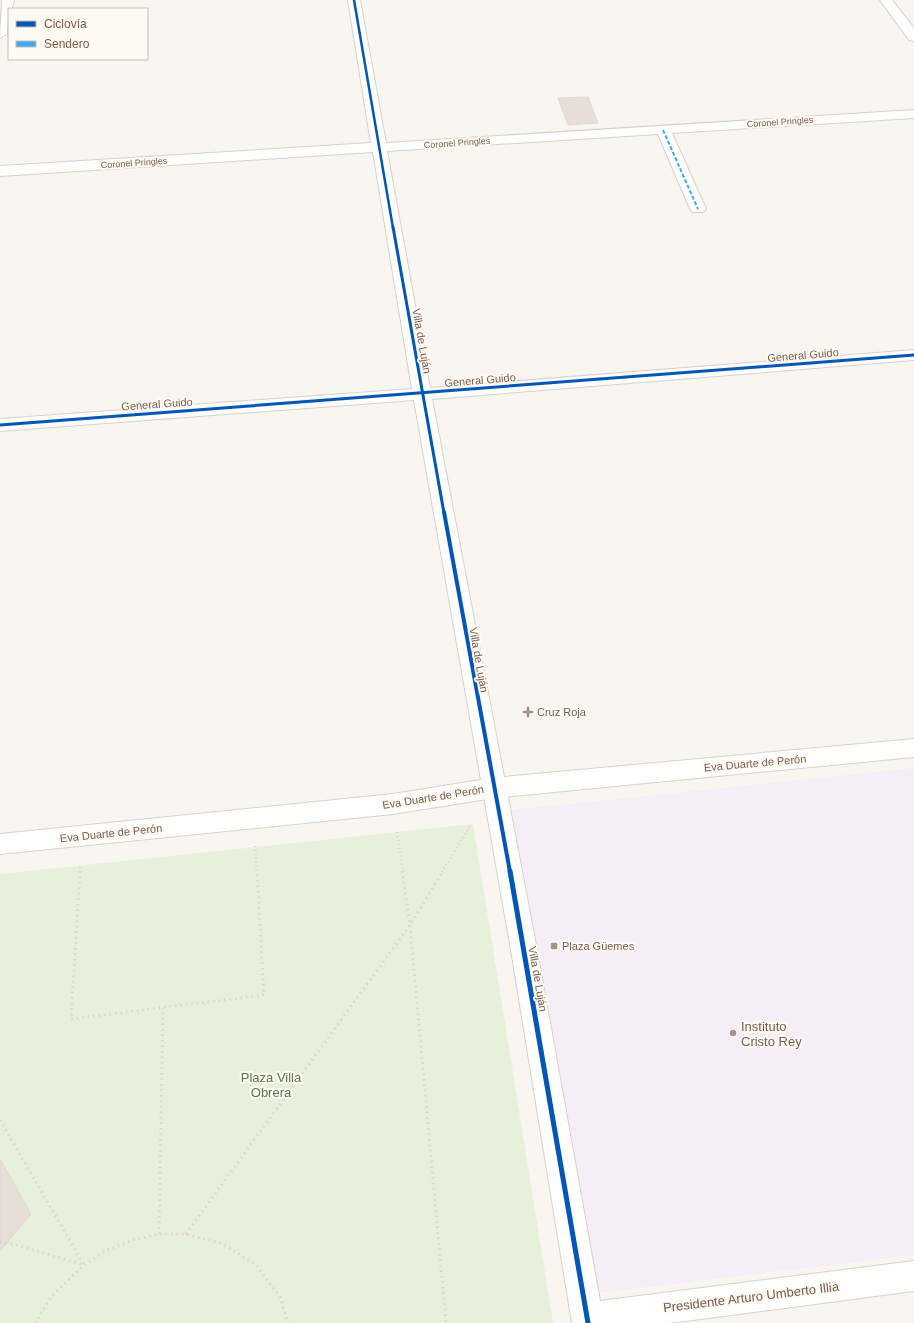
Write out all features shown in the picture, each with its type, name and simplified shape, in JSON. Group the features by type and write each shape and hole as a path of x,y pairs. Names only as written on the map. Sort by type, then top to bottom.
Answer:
{"street":[{"path":"0,34 8,0"},
{"name":"Villa de Luján","path":"354,0 422,394 493,788 524,950 588,1320"},
{"path":"886,0 914,36"},
{"name":"Coronel Pringles","path":"0,171 914,114"},
{"path":"663,130 698,209"},
{"name":"General Guido","path":"0,425 422,394 914,355"},
{"name":"Eva Duarte de Perón","path":"0,844 81,837 393,804 493,788 914,748"},
{"name":"Presidente Arturo Umberto Illia","path":"588,1320 914,1276"}],"path":[{"path":"186,1234 410,925 493,788"},
{"path":"393,804 410,925 446,1323"},
{"path":"81,837 71,1019 264,995 253,818"},
{"path":"159,1234 163,1008"},
{"path":"0,1120 84,1265"},
{"path":"35,1323 51,1297 84,1265 107,1250 133,1240 159,1234 186,1234 224,1244 256,1265 280,1297 288,1323"},
{"path":"0,1242 21,1246 84,1265"}],"shaded area":[{"name":"Instituto Cristo Rey","path":"914,768 914,1255 598,1293 511,810"}],"green space":[{"name":"Plaza Villa Obrera","path":"473,824 553,1323 0,1323 0,874"}],"building":[{"path":"588,97 598,123 568,125 558,98"},
{"path":"0,1159 31,1214 0,1251"}],"marked path":[{"path":"663,130 698,209"}],"cycle path":[{"path":"354,0 422,394 524,950 588,1323"},
{"path":"0,425 422,394 914,355"}],"place":[{"name":"Cruz Roja","path":"528,712"},
{"name":"Plaza Güemes","path":"554,946"},
{"name":"Instituto Cristo Rey","path":"733,1033"}]}
